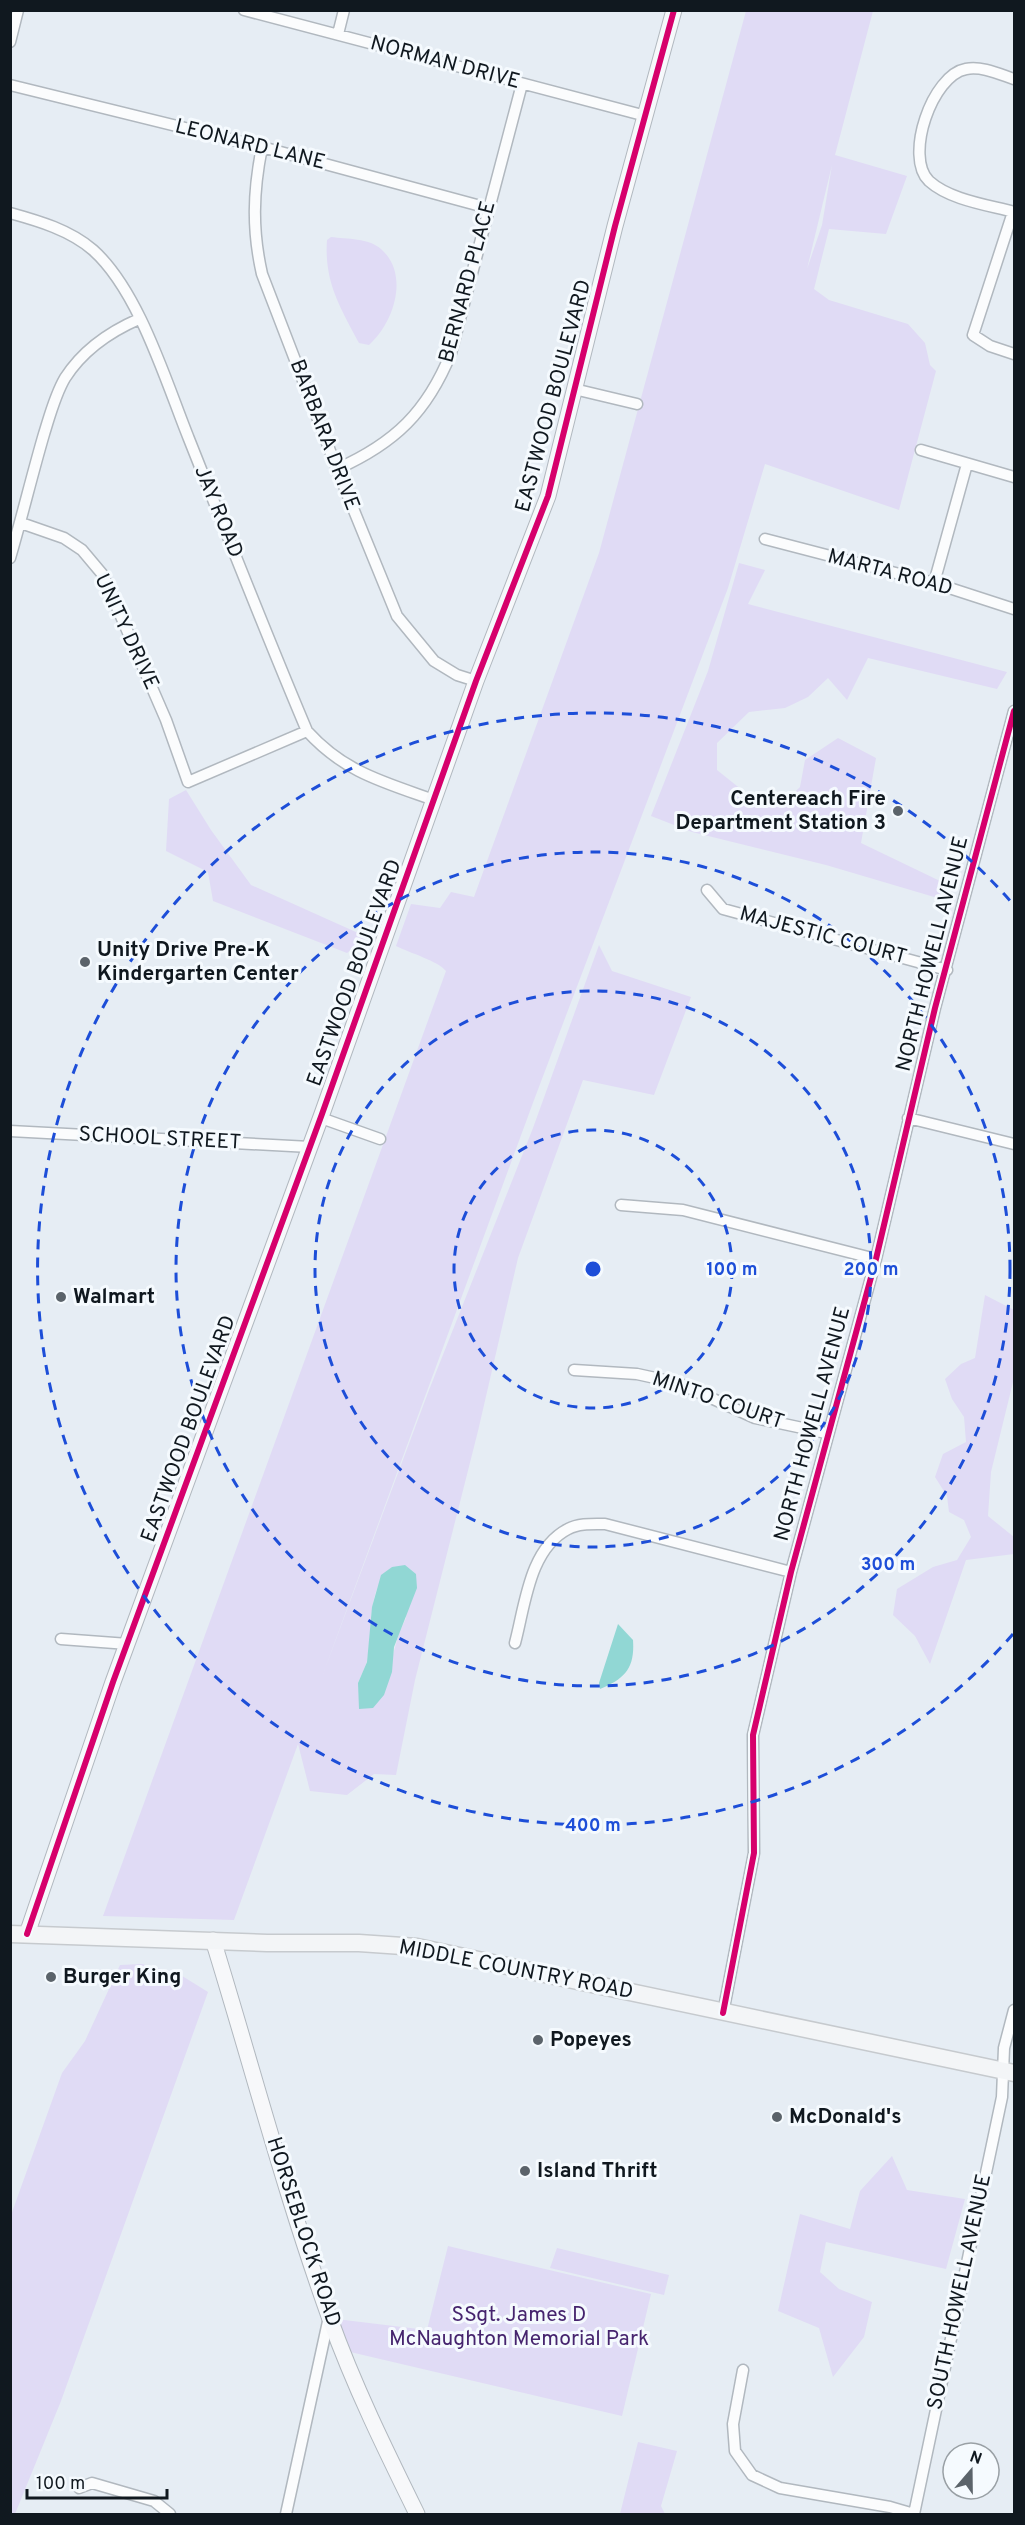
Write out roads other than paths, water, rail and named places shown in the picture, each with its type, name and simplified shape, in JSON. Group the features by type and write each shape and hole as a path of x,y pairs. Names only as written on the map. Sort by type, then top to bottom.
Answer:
{"main road":[{"name":"MIDDLE COUNTRY ROAD","path":"19,1934 359,1943 417,1947 1009,2072"}],"street":[{"path":"10,42 18,10"},
{"name":"NORMAN DRIVE","path":"244,10 646,116"},
{"path":"338,34 344,10"},
{"name":"EASTWOOD BOULEVARD","path":"19,1934 321,1118 476,681 548,496 674,10"},
{"path":"1014,79 977,69 966,69 948,77 934,96 919,149 923,171 935,185 955,195 1014,212 973,335 990,346 1014,354"},
{"name":"LEONARD LANE","path":"10,84 262,147 488,208"},
{"name":"BERNARD PLACE","path":"337,469 385,444 397,434 421,409 442,375 451,353 522,84"},
{"name":"BARBARA DRIVE","path":"262,147 253,206 255,241 262,274 337,469 403,626 434,661 457,675 476,681"},
{"name":"JAY ROAD","path":"10,213 59,229 93,250 127,293 307,731 331,756 357,772 434,800"},
{"path":"10,558 43,438 65,378 89,349 102,338 139,319"},
{"path":"574,389 637,404"},
{"path":"921,450 1014,477"},
{"path":"934,584 968,464"},
{"name":"UNITY DRIVE","path":"21,523 64,538 82,550 103,574 166,720 188,782 307,731"},
{"name":"MARTA ROAD","path":"765,539 934,584 1014,609"},
{"name":"NORTH HOWELL AVENUE","path":"723,2013 754,1853 753,1735 790,1572 826,1433 876,1259 908,1118 1014,711"},
{"name":"MAJESTIC COURT","path":"707,890 723,909 947,970"},
{"path":"321,1118 380,1139"},
{"path":"908,1118 1014,1144"},
{"name":"SCHOOL STREET","path":"10,1131 309,1147"},
{"path":"621,1205 683,1210 876,1259"},
{"name":"MINTO COURT","path":"574,1371 637,1374 678,1383 754,1418 826,1433"},
{"path":"515,1643 537,1562 567,1529 581,1525 605,1524 790,1572"},
{"path":"61,1639 128,1644"},
{"name":"HORSEBLOCK ROAD","path":"213,1940 279,2165 329,2317 377,2431 417,2514"},
{"name":"SOUTH HOWELL AVENUE","path":"914,2514 1009,2072 1004,2048 1014,2010"},
{"path":"286,2514 329,2317"},
{"path":"743,2370 733,2424 735,2451 752,2475 780,2488 890,2507 914,2514"},
{"path":"79,2488 92,2483 154,2501 170,2514"}],"place":[{"name":"Centereach Fire Department Station 3","path":"898,811"},
{"name":"Unity Drive Pre-K Kindergarten Center","path":"85,962"},
{"name":"Walmart","path":"61,1297"},
{"name":"Burger King","path":"51,1977"},
{"name":"Popeyes","path":"538,2040"},
{"name":"McDonald's","path":"777,2117"},
{"name":"Island Thrift","path":"525,2171"}],"park label":[{"name":"SSgt. James D McNaughton Memorial Park","path":"519,2327"}]}
